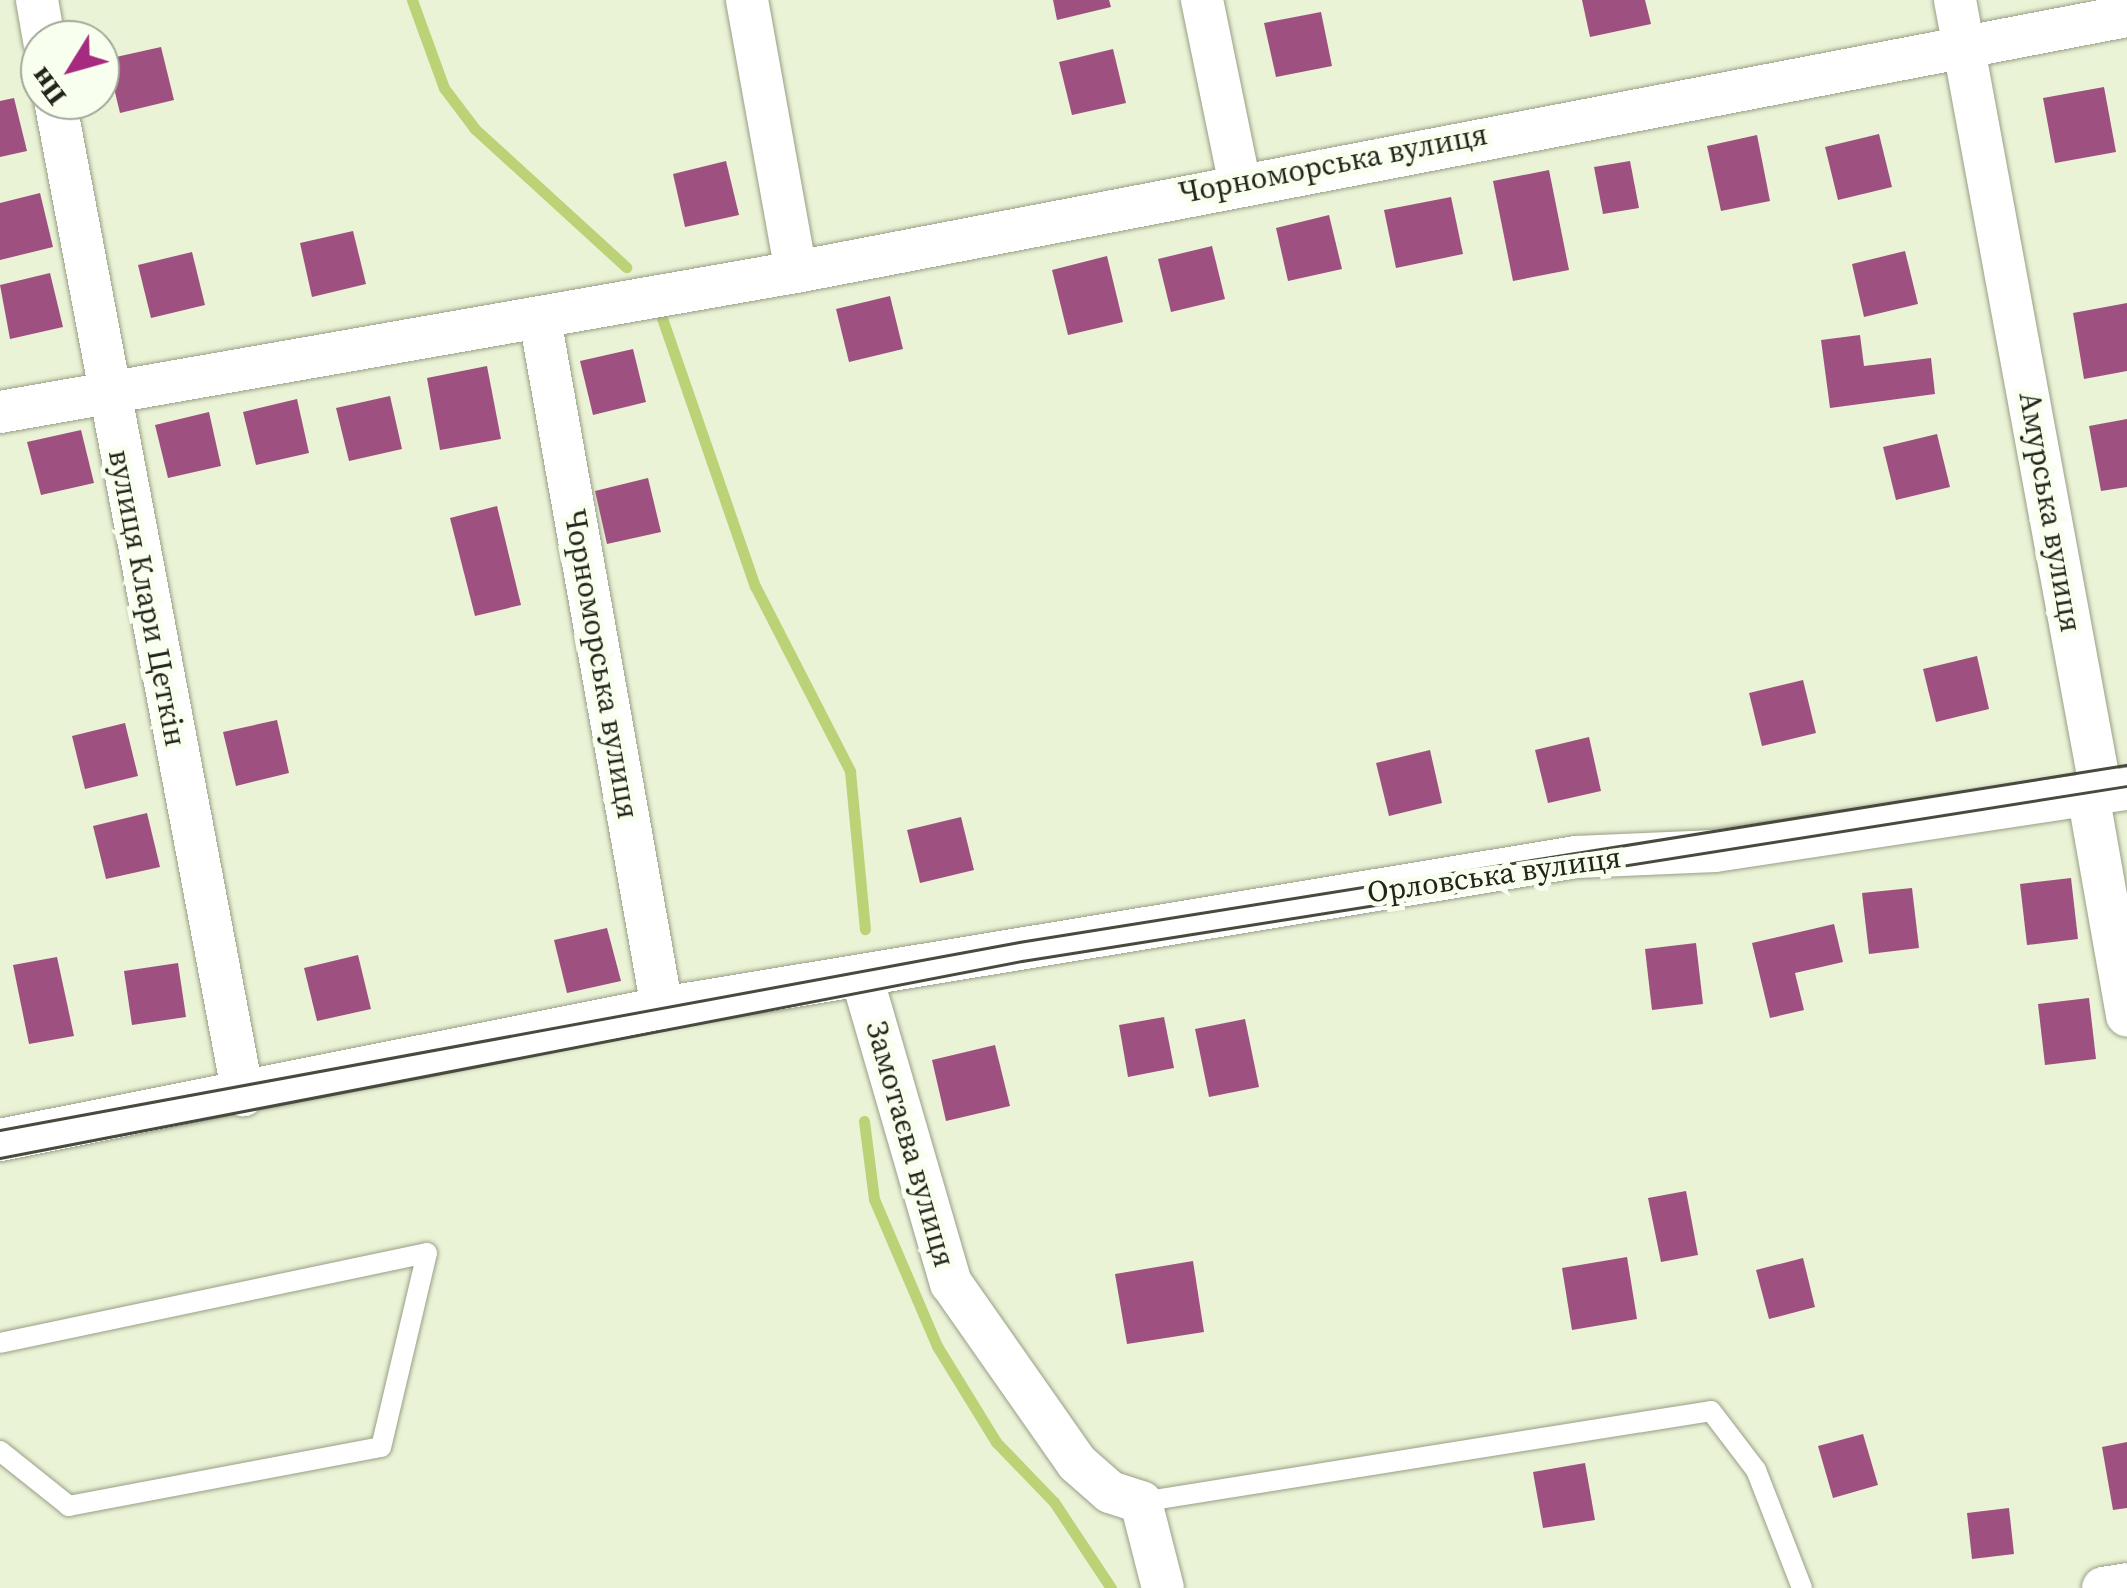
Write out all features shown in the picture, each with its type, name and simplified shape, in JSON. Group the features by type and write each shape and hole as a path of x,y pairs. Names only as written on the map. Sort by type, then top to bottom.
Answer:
{"street":[{"path":"747,0 796,272"},
{"path":"1202,0 1238,180"},
{"name":"Амурська вулиця","path":"1955,0 2100,790 2107,792 2127,1016"},
{"name":"Чорноморська вулиця","path":"0,412 107,388 540,319 796,272 1238,180 2127,16"},
{"name":"вулиця Клари Цеткін","path":"59,120 242,1095"},
{"name":"Чорноморська вулиця","path":"540,319 662,1008"},
{"name":"Орловська вулиця","path":"0,1140 242,1095 662,1008 863,981 1576,857 1715,851 2107,792"},
{"name":"Замотаєва вулиця","path":"863,981 951,1283 1077,1463 1110,1492 1140,1502"},
{"path":"1140,1502 1163,1588"},
{"path":"2103,1588 2127,1584"}],"lane":[{"path":"0,1343 427,1254 381,1447 69,1506 0,1451"},
{"path":"1140,1502 1710,1411 1756,1470 1802,1588"}],"building":[{"path":"1053,0 1109,0 1111,7 1057,20"},
{"path":"1582,0 1645,0 1651,24 1590,37"},
{"path":"1321,12 1332,66 1276,77 1264,23"},
{"path":"161,47 174,100 120,113 120,56"},
{"path":"1113,49 1126,103 1072,115 1059,62"},
{"path":"2104,87 2116,152 2055,163 2043,98"},
{"path":"14,98 27,151 0,157 0,101"},
{"path":"1879,134 1892,187 1838,200 1825,147"},
{"path":"1757,135 1770,201 1721,211 1707,146"},
{"path":"726,161 739,215 685,227 673,174"},
{"path":"1630,161 1639,208 1603,214 1594,167"},
{"path":"1549,170 1569,270 1513,281 1493,181"},
{"path":"40,193 53,247 0,260 0,203"},
{"path":"1451,197 1463,254 1396,268 1384,210"},
{"path":"1329,215 1342,269 1288,281 1276,228"},
{"path":"353,231 366,284 312,297 300,243"},
{"path":"1212,246 1225,299 1171,312 1158,259"},
{"path":"1905,251 1918,304 1864,317 1852,264"},
{"path":"192,252 205,305 151,318 138,265"},
{"path":"1107,256 1123,322 1068,335 1052,270"},
{"path":"50,273 63,327 10,339 0,285"},
{"path":"890,296 903,349 849,362 836,309"},
{"path":"2127,303 2127,371 2084,379 2073,313"},
{"path":"1860,335 1864,366 1931,358 1935,394 1830,408 1821,340"},
{"path":"633,349 646,402 593,415 580,361"},
{"path":"487,366 501,439 440,450 427,378"},
{"path":"390,396 402,449 349,461 336,408"},
{"path":"297,399 309,453 256,465 243,412"},
{"path":"209,412 221,466 168,478 155,425"},
{"path":"2127,419 2127,487 2101,491 2089,426"},
{"path":"81,430 94,483 41,495 27,442"},
{"path":"1937,434 1950,487 1896,500 1883,447"},
{"path":"648,478 661,532 607,544 595,491"},
{"path":"497,506 521,605 475,616 450,518"},
{"path":"1977,656 1989,709 1936,722 1923,669"},
{"path":"1803,680 1816,733 1762,746 1749,693"},
{"path":"277,720 289,773 236,786 223,732"},
{"path":"125,723 138,776 85,789 72,736"},
{"path":"1589,737 1601,791 1548,803 1535,750"},
{"path":"1430,750 1442,803 1389,816 1376,763"},
{"path":"147,813 160,867 106,879 93,826"},
{"path":"961,817 974,870 920,883 907,830"},
{"path":"2071,878 2078,939 2027,945 2020,884"},
{"path":"1912,888 1919,948 1869,954 1862,893"},
{"path":"1834,924 1843,962 1795,973 1804,1010 1770,1018 1752,943"},
{"path":"607,928 621,981 567,993 554,940"},
{"path":"1696,943 1703,1004 1652,1010 1645,949"},
{"path":"358,955 371,1009 317,1021 304,968"},
{"path":"57,957 74,1036 29,1044 13,965"},
{"path":"178,963 186,1017 132,1025 124,971"},
{"path":"2089,998 2096,1059 2045,1065 2038,1004"},
{"path":"1164,1017 1174,1068 1128,1077 1119,1025"},
{"path":"1245,1019 1259,1087 1209,1097 1195,1029"},
{"path":"995,1045 1010,1106 946,1121 932,1060"},
{"path":"1686,1191 1698,1255 1661,1262 1648,1198"},
{"path":"1627,1257 1637,1319 1572,1330 1562,1268"},
{"path":"1803,1258 1815,1307 1769,1319 1756,1270"},
{"path":"1193,1261 1204,1332 1127,1344 1115,1274"},
{"path":"1863,1434 1878,1485 1833,1498 1818,1446"},
{"path":"2127,1442 2127,1508 2113,1510 2102,1447"},
{"path":"1585,1463 1595,1520 1543,1528 1533,1472"},
{"path":"2009,1508 2014,1554 1972,1559 1967,1513"}],"waterway":[{"path":"412,0 444,88 475,129 626,267"},
{"path":"662,318 755,586 850,771 865,929"},
{"path":"864,1121 874,1199 937,1346 996,1442 1054,1502 1111,1588"}],"tram line":[{"path":"0,1130 1019,942 2127,765"},
{"path":"0,1158 1022,961 2127,786"}]}
